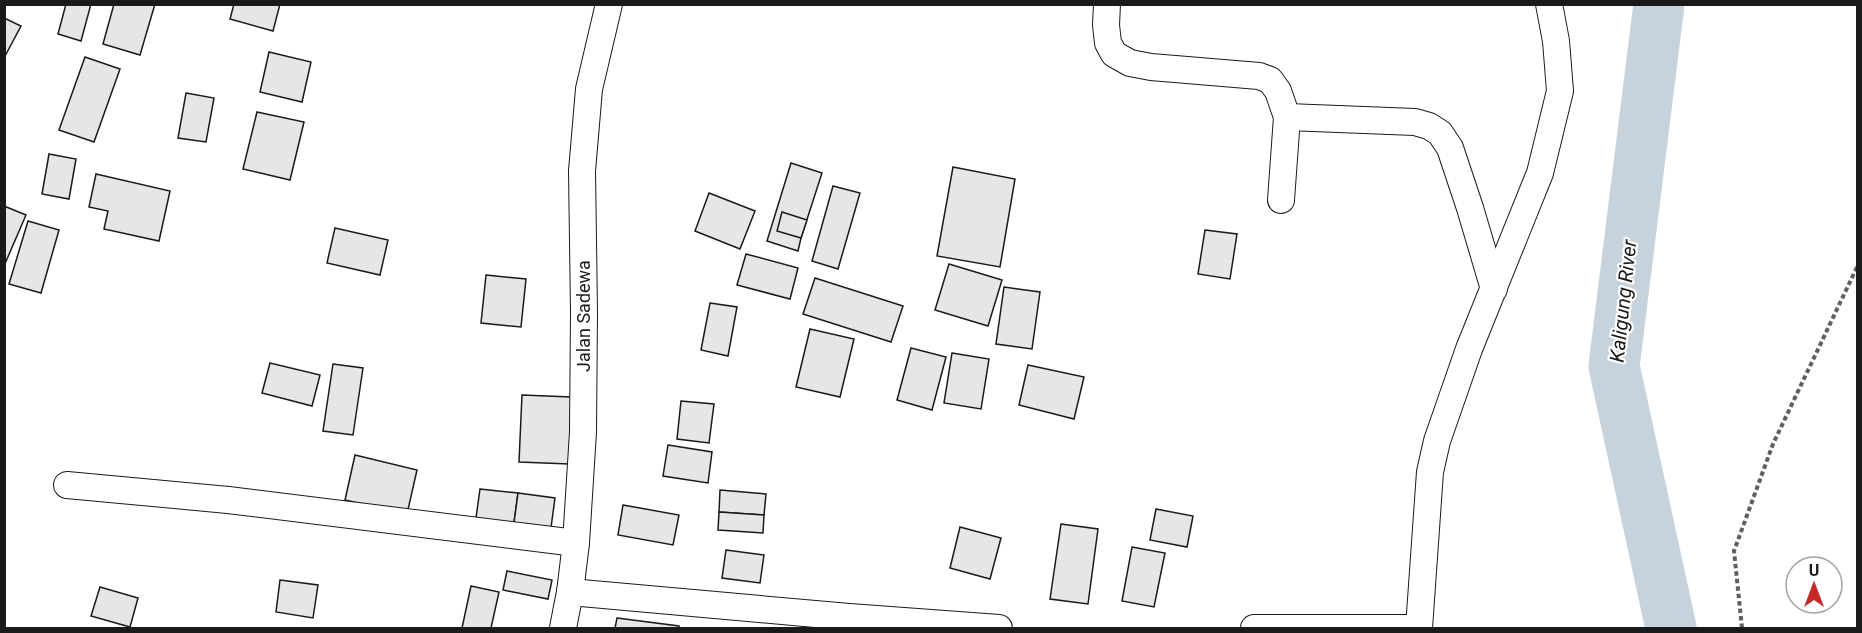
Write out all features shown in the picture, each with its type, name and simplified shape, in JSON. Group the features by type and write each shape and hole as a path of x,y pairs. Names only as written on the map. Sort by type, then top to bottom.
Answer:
{"street":[{"name":"Jalan Sadewa","path":"563,628 591,594 576,543 583,432 582,171 589,89 609,4"},
{"path":"1107,4 1108,44 1114,54 1130,63 1151,67 1259,76 1270,80 1278,91 1287,117 1281,200"},
{"path":"1254,628 1419,628 1430,472 1437,441 1469,349 1540,173 1560,91 1556,41 1549,4"},
{"path":"1287,117 1415,122 1429,126 1440,133 1450,148 1494,289"},
{"path":"67,485 228,500 576,543"},
{"path":"591,594 999,628"}],"path":[{"path":"1743,628 1734,551 1773,444 1857,265"}],"building":[{"path":"66,4 91,4 81,41 58,34"},
{"path":"114,4 155,4 140,55 103,44"},
{"path":"234,4 280,4 273,31 230,19"},
{"path":"4,18 21,26 4,58"},
{"path":"269,52 311,62 302,102 260,92"},
{"path":"85,57 120,69 94,142 59,130"},
{"path":"186,93 214,98 206,142 178,138"},
{"path":"257,112 304,122 290,180 243,169"},
{"path":"49,154 76,159 69,199 42,194"},
{"path":"791,163 822,173 798,251 767,241"},
{"path":"953,167 1015,179 1000,267 937,256"},
{"path":"96,174 170,191 159,241 104,229 108,211 89,207"},
{"path":"833,186 860,193 838,269 812,261"},
{"path":"709,193 755,211 740,249 695,231"},
{"path":"4,206 26,215 4,266"},
{"path":"782,212 807,220 801,238 777,231"},
{"path":"28,221 59,230 41,293 9,284"},
{"path":"335,228 388,240 380,275 327,263"},
{"path":"1205,230 1237,234 1230,279 1198,274"},
{"path":"746,254 798,268 790,299 737,285"},
{"path":"949,264 1002,280 988,326 935,310"},
{"path":"486,275 526,279 521,327 481,323"},
{"path":"815,278 903,306 891,342 803,314"},
{"path":"1004,287 1040,292 1032,349 996,344"},
{"path":"710,303 737,307 728,356 701,350"},
{"path":"810,329 854,339 840,397 796,387"},
{"path":"911,348 946,357 932,410 897,400"},
{"path":"952,353 989,359 981,409 944,403"},
{"path":"270,363 320,375 312,406 262,393"},
{"path":"333,364 363,368 353,435 323,431"},
{"path":"1028,365 1084,377 1074,419 1019,405"},
{"path":"522,395 571,397 569,464 519,462"},
{"path":"681,401 714,404 709,443 677,439"},
{"path":"668,445 712,452 708,483 663,476"},
{"path":"355,455 417,470 407,514 345,500"},
{"path":"480,489 518,493 513,530 475,525"},
{"path":"720,490 766,494 764,515 719,512"},
{"path":"518,493 555,498 550,535 513,530"},
{"path":"623,505 679,515 673,545 618,535"},
{"path":"1156,509 1193,516 1187,547 1150,540"},
{"path":"719,512 764,515 763,533 718,530"},
{"path":"1061,524 1098,529 1088,604 1050,599"},
{"path":"960,527 1001,538 990,579 950,568"},
{"path":"1132,547 1165,553 1154,607 1122,601"},
{"path":"726,550 764,555 760,583 722,578"},
{"path":"507,571 552,580 548,599 503,590"},
{"path":"280,580 318,585 313,618 276,612"},
{"path":"471,586 499,592 491,628 462,628"},
{"path":"100,587 138,598 130,627 91,616"},
{"path":"617,618 679,626 679,628 615,628"}],"waterway":[{"name":"Kaligung River","path":"1659,4 1614,366 1671,628"}]}
